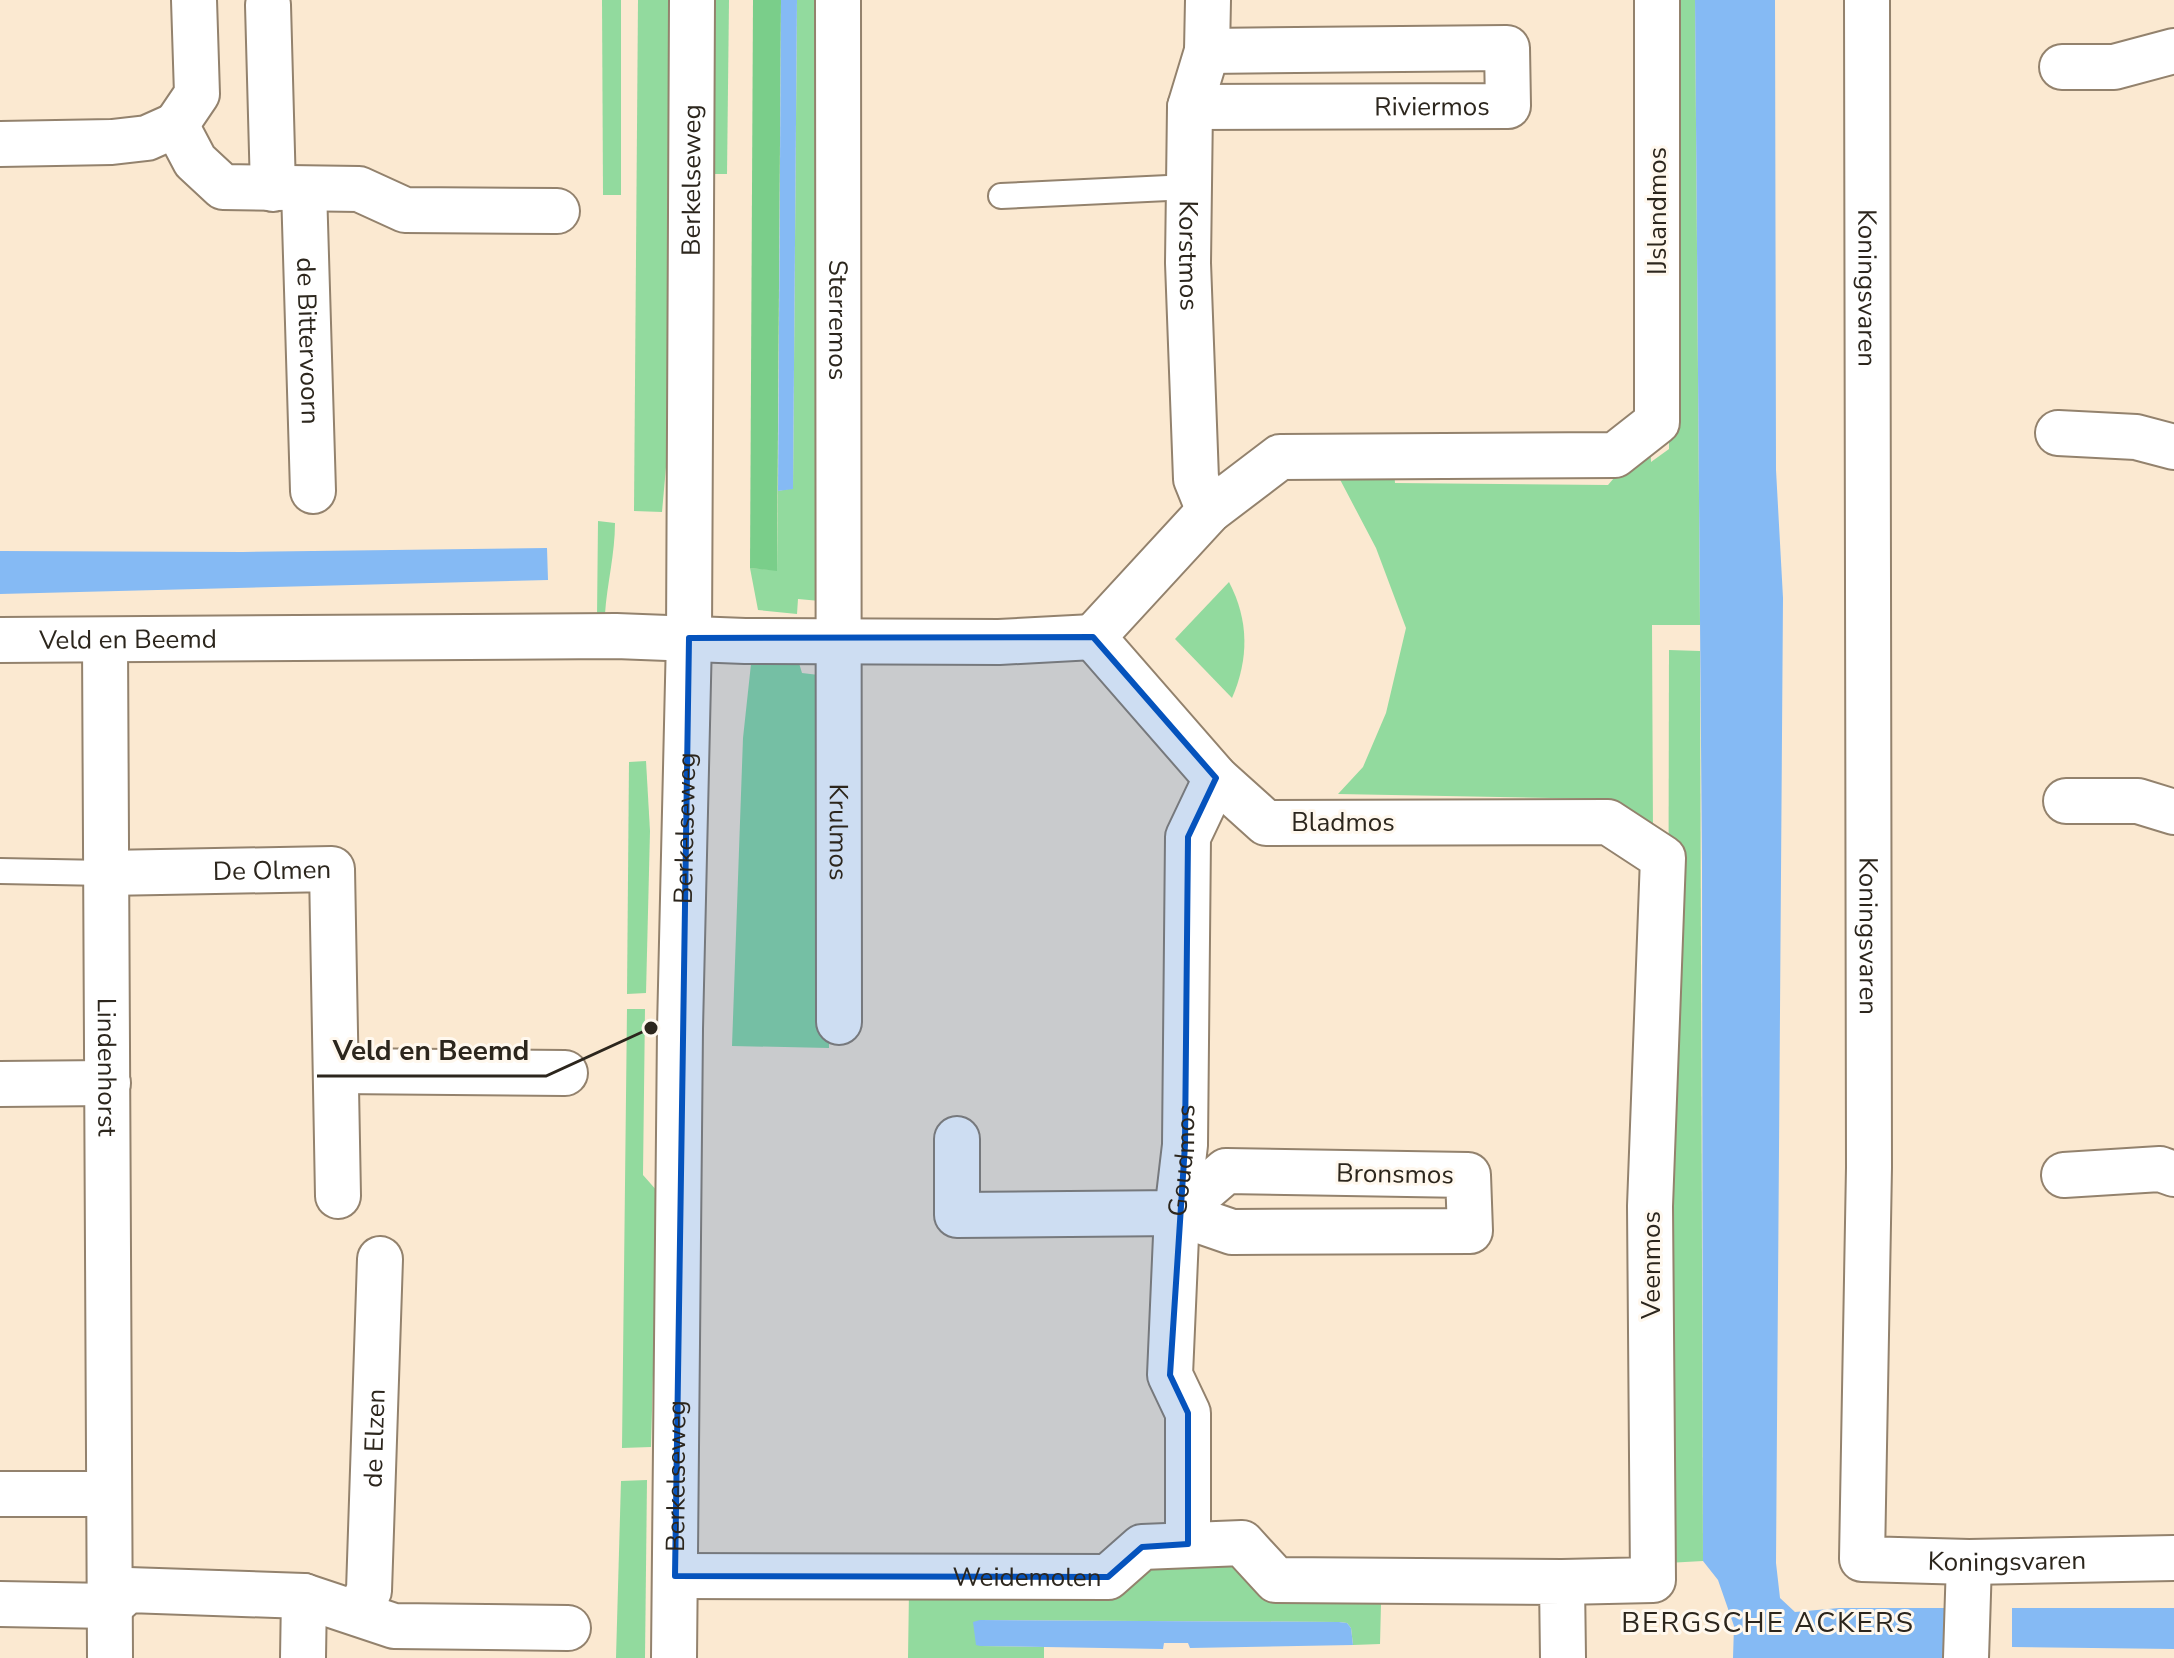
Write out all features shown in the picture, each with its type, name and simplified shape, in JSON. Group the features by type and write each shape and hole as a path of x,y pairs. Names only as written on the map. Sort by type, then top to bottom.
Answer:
{"street":[{"path":"0,144 112,142 147,138 176,125 197,94 194,0"},
{"name":"Berkelseweg","path":"674,1658 680,1029 689,638 692,0"},
{"name":"Sterremos","path":"838,0 840,641"},
{"name":"Korstmos","path":"1208,0 1207,51 1190,107 1188,263 1196,479 1209,511"},
{"name":"IJslandmos","path":"1209,511 1280,457 1615,455 1657,422 1657,0"},
{"name":"Koningsvaren","path":"1867,0 1869,1167 1862,1559 1969,1562 2174,1558"},
{"name":"de Bittervoorn","path":"268,5 288,189 313,491"},
{"name":"Riviermos","path":"1190,107 1508,106 1507,48 1207,51"},
{"path":"2062,67 2114,67 2174,51"},
{"path":"176,125 195,161 223,187 359,189 405,210 557,211"},
{"path":"2058,433 2136,437 2174,447"},
{"path":"689,638 999,642 1093,637 1209,511"},
{"name":"Veld en Beemd","path":"0,640 372,636 689,638"},
{"name":"Bladmos","path":"1093,637 1216,778 1266,823 1608,822 1663,858"},
{"name":"Lindenhorst","path":"105,641 110,1658"},
{"name":"Krulmos","path":"839,1022 840,641"},
{"name":"Goudmos","path":"1188,1544 1188,1413 1170,1375 1177,1213 1185,1145 1188,837 1216,778"},
{"path":"2066,801 2138,801 2174,812"},
{"name":"Veenmos","path":"1562,1582 1653,1580 1650,1206 1663,858"},
{"name":"De Olmen","path":"106,873 332,869 338,1196"},
{"path":"337,1071 565,1073"},
{"path":"0,1084 108,1083"},
{"name":"Bronsmos","path":"957,1139 957,1215 1177,1213 1232,1232 1470,1231 1471,1205 1468,1175 1226,1171 1177,1213"},
{"path":"2064,1175 2160,1169 2174,1174"},
{"name":"de Elzen","path":"357,1613 369,1591 380,1259"},
{"path":"0,1494 109,1494"},
{"name":"Weidemolen","path":"675,1576 1108,1577 1142,1547 1242,1543 1276,1580 1562,1582"},
{"path":"1966,1658 1969,1562"},
{"path":"1562,1582 1563,1658"},
{"path":"0,1604 110,1606 128,1590 304,1596 394,1626 568,1628"},
{"path":"303,1658 304,1596"}],"lane":[{"path":"1001,196 1189,187"},
{"path":"0,871 106,873"}],"highlighted area":[{"path":"1093,637 1216,778 1188,837 1185,1145 1170,1375 1188,1413 1188,1544 1142,1547 1108,1577 675,1576 689,638"}],"green space":[{"path":"602,0 621,0 621,195 603,195"},
{"path":"638,0 676,0 671,411 662,512 634,511"},
{"path":"714,0 729,0 727,174 713,174"},
{"path":"753,0 781,0 777,571 750,568"},
{"path":"797,0 830,0 831,602 798,599 797,614 758,610 750,568 777,570 778,491 793,488"},
{"path":"1671,0 1695,0 1700,625 1652,625 1653,835 1609,799 1338,794 1363,767 1386,713 1406,628 1376,548 1335,470 1394,469 1395,483 1608,485 1650,436 1651,462 1669,449"},
{"path":"598,521 615,523 605,614 597,617"},
{"path":"1229,582 1240,611 1244,640 1242,669 1232,698 1175,639"},
{"path":"1669,650 1700,651 1703,1561 1667,1563"},
{"path":"799,663 802,673 827,676 829,1048 732,1046 743,738 751,664"},
{"path":"646,761 650,831 646,993 627,994 629,762"},
{"path":"627,1009 645,1009 643,1175 658,1192 651,1447 622,1448"},
{"path":"647,1480 645,1658 616,1658 621,1481"},
{"path":"1236,1566 1376,1598 1381,1604 1380,1644 1353,1645 1351,1628 1347,1623 1339,1622 980,1620 980,1646 1044,1647 1044,1658 908,1658 909,1591 1146,1567"}],"water":[{"path":"781,0 797,0 793,489 778,491"},
{"path":"1695,0 1775,0 1776,470 1783,598 1776,1563 1780,1598 1795,1612 1839,1608 1959,1608 1958,1658 1733,1658 1734,1626 1718,1580 1703,1561 1702,867"},
{"path":"547,548 548,580 0,594 0,551"},
{"path":"2012,1608 2174,1608 2174,1649 2012,1647"},
{"path":"973,1622 1339,1622 1347,1623 1351,1628 1353,1645 1190,1648 1188,1643 1164,1643 1163,1649 980,1646 976,1645"}],"place":[{"name":"Veld en Beemd","path":"651,1028"}],"district":[{"name":"BERGSCHE ACKERS","path":"1768,1623"}]}
